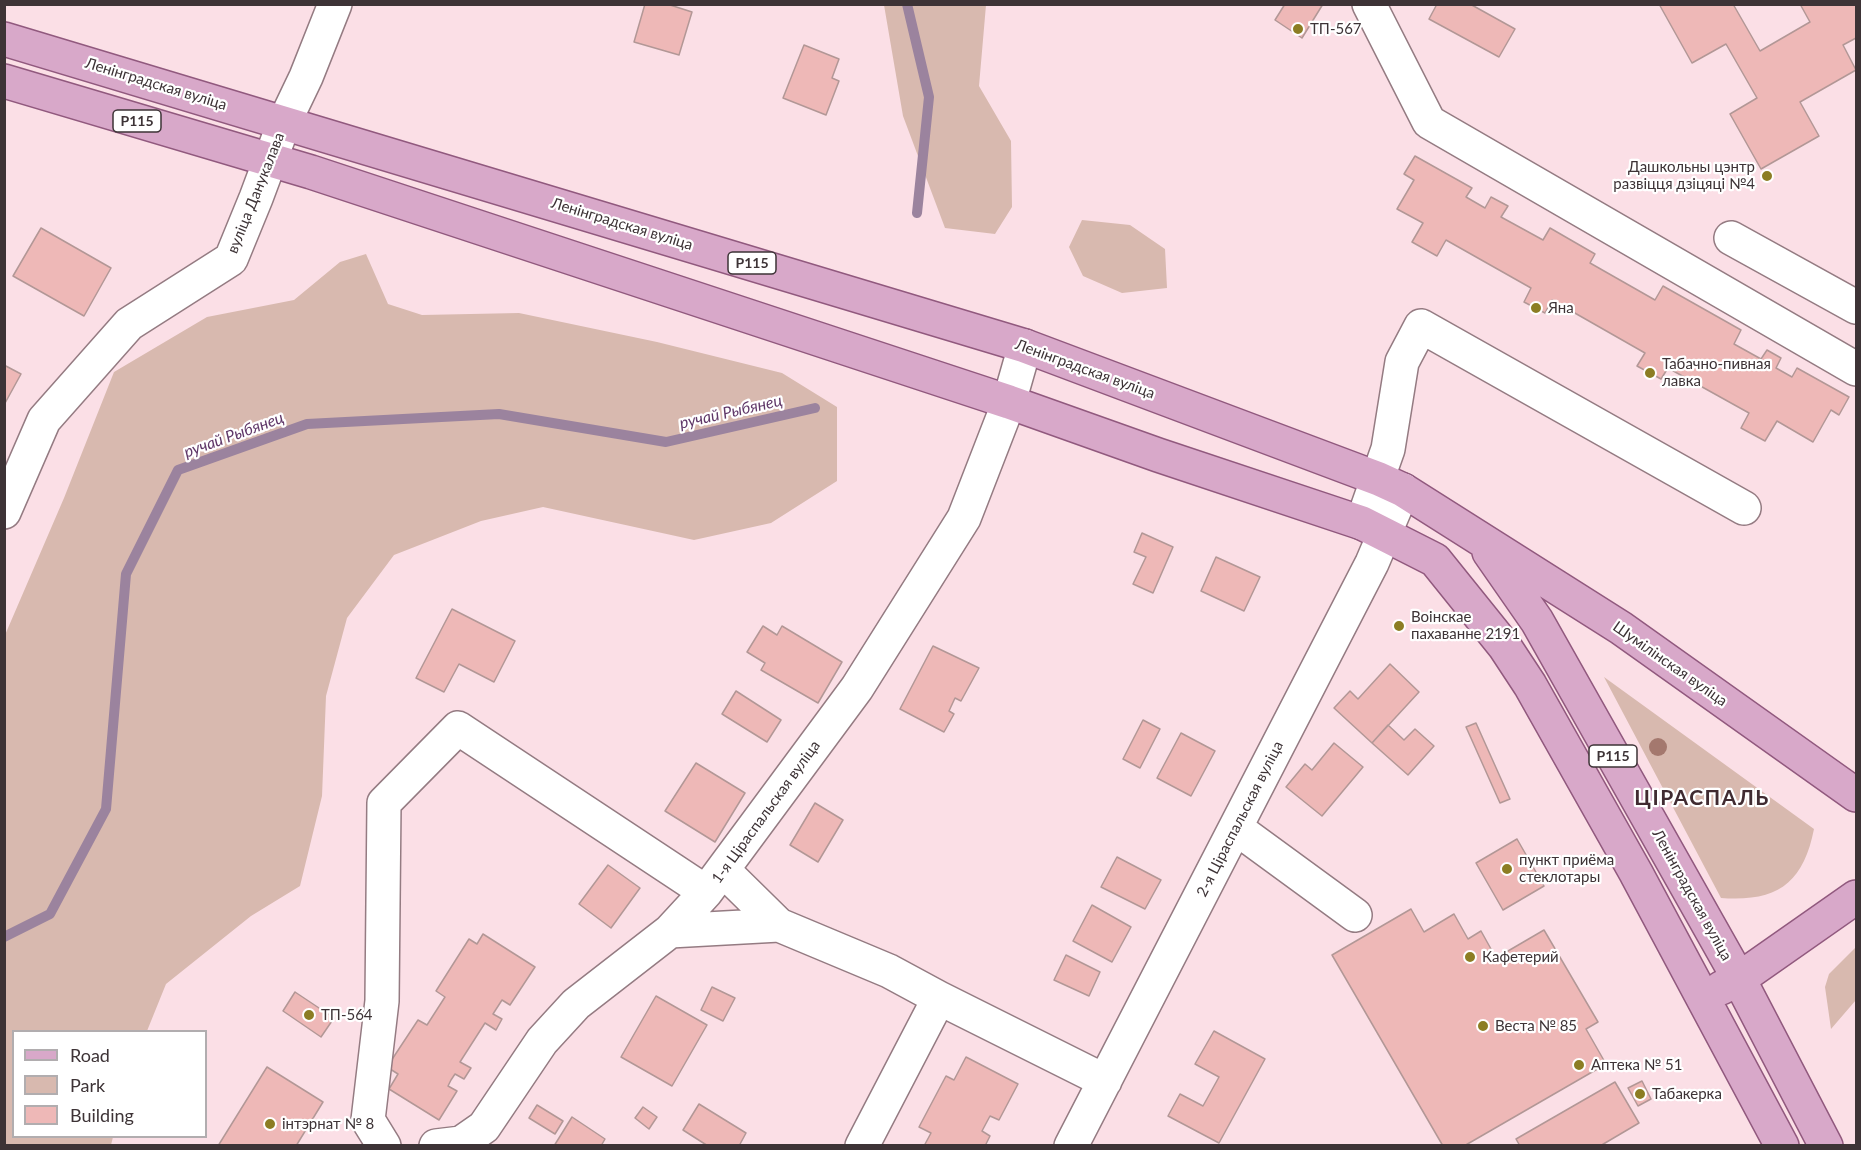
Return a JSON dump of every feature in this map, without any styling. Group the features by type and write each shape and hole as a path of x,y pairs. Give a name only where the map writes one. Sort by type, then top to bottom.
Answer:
{"main road":[{"name":"Ленінградская вуліца","path":"4,39 1025,346 1391,484 1480,538 1537,621 1739,979 1826,1146"},
{"name":"Р115","path":"4,81 322,175 1009,402 1374,528 1436,561 1505,648 1530,685 1636,873 1782,1146"},
{"name":"Шумілінская вуліца","path":"1480,538 1621,628 1857,795"},
{"path":"1702,998 1739,979 1857,897"}],"street":[{"name":"вуліца Данукалава","path":"4,512 44,420 129,324 231,259 284,123 306,77 335,4"},
{"path":"1369,4 1430,122 1857,369"},
{"path":"1731,238 1857,307"},
{"name":"2-я Ціраспальская вуліца","path":"1079,1140 1105,1081 1372,563 1374,528 1391,484 1388,449 1402,362 1421,326 1744,508"},
{"name":"1-я Ціраспальская вуліца","path":"436,1146 461,1143 484,1127 542,1041 576,1004 670,931 715,881 857,688 964,518 1009,402 1025,346"},
{"path":"384,1146 368,1120 382,1001 384,803 458,728 715,881 779,926 889,971 1105,1081"},
{"path":"1236,828 1355,915"},
{"path":"670,931 779,926"},
{"path":"862,1146 939,998"}],"green space":[{"path":"884,5 986,5 979,86 1011,141 1012,207 995,234 945,228 903,116"},
{"path":"1082,220 1130,225 1165,249 1167,288 1122,293 1083,276 1069,247"},
{"path":"366,254 388,304 422,315 519,313 657,342 782,373 837,407 837,481 771,523 694,540 543,507 481,521 394,555 347,618 326,696 322,796 300,886 251,916 166,984 147,1030 12,1030 12,1138 113,1138 111,1145 5,1145 5,635 64,498 114,372 207,317 294,300 340,262"},
{"path":"1604,677 1814,829 1803,864 1795,876 1784,886 1758,897 1721,898"},
{"path":"1856,947 1856,1000 1831,1029 1825,987 1829,974"}],"building":[{"path":"645,4 667,4 692,12 679,55 634,42"},
{"name":"ТП-567","path":"1285,4 1323,4 1302,38 1275,20"},
{"path":"1437,4 1470,4 1515,29 1499,57 1429,19"},
{"path":"1659,4 1733,4 1760,51 1810,22 1800,4 1856,4 1856,38 1843,45 1856,70 1800,102 1819,136 1761,169 1730,114 1757,98 1726,44 1692,63"},
{"path":"804,45 839,59 832,78 839,81 826,115 783,98"},
{"path":"1415,156 1472,188 1466,197 1485,208 1491,197 1508,206 1501,217 1543,240 1550,228 1595,254 1590,263 1655,300 1663,286 1741,330 1734,344 1761,359 1767,350 1781,358 1776,368 1792,377 1797,368 1849,397 1839,415 1831,410 1813,442 1777,421 1765,441 1741,428 1749,413 1668,368 1661,379 1637,366 1645,353 1552,300 1545,313 1524,302 1531,288 1446,240 1437,256 1412,242 1423,223 1397,209 1414,180 1404,174"},
{"path":"41,228 111,268 84,316 13,276"},
{"path":"4,365 21,374 4,405"},
{"path":"1142,533 1173,547 1153,593 1133,584 1146,557 1134,552"},
{"path":"1216,557 1260,577 1244,611 1201,591"},
{"path":"452,609 515,641 494,682 459,664 444,692 416,678"},
{"path":"763,626 777,635 782,626 842,662 818,703 761,670 765,663 747,652"},
{"path":"933,646 979,668 961,701 955,698 949,711 954,714 944,732 900,709"},
{"path":"1390,664 1419,692 1372,743 1334,708 1350,691 1358,699"},
{"path":"736,691 781,720 767,742 722,714"},
{"path":"1143,720 1160,729 1140,768 1123,759"},
{"path":"1476,723 1510,799 1500,803 1466,727"},
{"path":"1388,725 1404,740 1415,729 1434,746 1408,775 1372,743"},
{"path":"1181,733 1215,751 1191,796 1157,778"},
{"path":"1334,743 1363,767 1322,816 1286,787 1305,764 1312,770"},
{"path":"696,763 745,793 715,842 665,811"},
{"path":"815,803 843,820 818,862 790,845"},
{"name":"пункт приёма стеклотары","path":"1517,839 1544,886 1503,910 1476,863"},
{"path":"1117,857 1161,880 1145,909 1101,887"},
{"path":"608,865 640,888 611,928 579,904"},
{"path":"1092,905 1131,927 1112,962 1073,941"},
{"name":"Веста № 85","path":"1411,909 1424,932 1454,914 1468,939 1481,931 1496,958 1544,930 1598,1022 1586,1029 1606,1064 1464,1146 1443,1146 1332,955"},
{"path":"483,934 535,967 510,1005 502,1000 493,1014 502,1019 496,1030 485,1023 460,1062 471,1068 464,1079 455,1074 451,1080 448,1086 457,1091 439,1120 389,1089 398,1074 387,1067 418,1020 427,1025 445,997 436,991 469,939 477,944"},
{"path":"1066,955 1100,972 1089,996 1054,980"},
{"path":"712,987 735,998 723,1021 701,1010"},
{"name":"ТП-564","path":"295,992 334,1018 321,1037 283,1011"},
{"path":"656,996 707,1025 672,1086 621,1057"},
{"path":"1214,1031 1265,1059 1219,1143 1168,1116 1180,1094 1203,1106 1219,1077 1195,1064"},
{"path":"966,1057 1018,1084 999,1120 990,1116 982,1131 990,1136 985,1146 924,1146 931,1133 919,1127 946,1076 954,1080"},
{"name":"інтэрнат № 8","path":"267,1067 323,1102 296,1146 218,1146"},
{"name":"Табакерка","path":"1642,1081 1651,1099 1638,1106 1628,1088"},
{"path":"1615,1082 1639,1123 1600,1146 1520,1146 1516,1139"},
{"path":"699,1104 746,1133 739,1146 708,1146 683,1130"},
{"path":"537,1105 563,1121 555,1134 529,1118"},
{"path":"643,1107 657,1117 649,1129 635,1118"},
{"path":"572,1117 605,1139 601,1146 554,1146"}],"waterway":[{"name":"ручай Рыбянец","path":"907,4 929,97 917,213"},
{"name":"ручай Рыбянец","path":"4,937 50,914 106,809 126,574 178,470 307,424 499,414 666,442 815,408"}],"place":[{"name":"ТП-567","path":"1298,29"},
{"name":"Дашкольны цэнтр развіцця дзіцяці №4","path":"1767,176"},
{"name":"Яна","path":"1536,308"},
{"name":"Табачно-пивная лавка","path":"1650,373"},
{"name":"Воінскае пахаванне 2191","path":"1399,626"},
{"name":"пункт приёма стеклотары","path":"1507,869"},
{"name":"Кафетерий","path":"1470,957"},
{"name":"ТП-564","path":"309,1015"},
{"name":"Веста № 85","path":"1483,1026"},
{"name":"Аптека № 51","path":"1579,1065"},
{"name":"Табакерка","path":"1640,1094"},
{"name":"інтэрнат № 8","path":"270,1124"}],"district":[{"name":"ЦІРАСПАЛЬ","path":"1702,798"}]}
